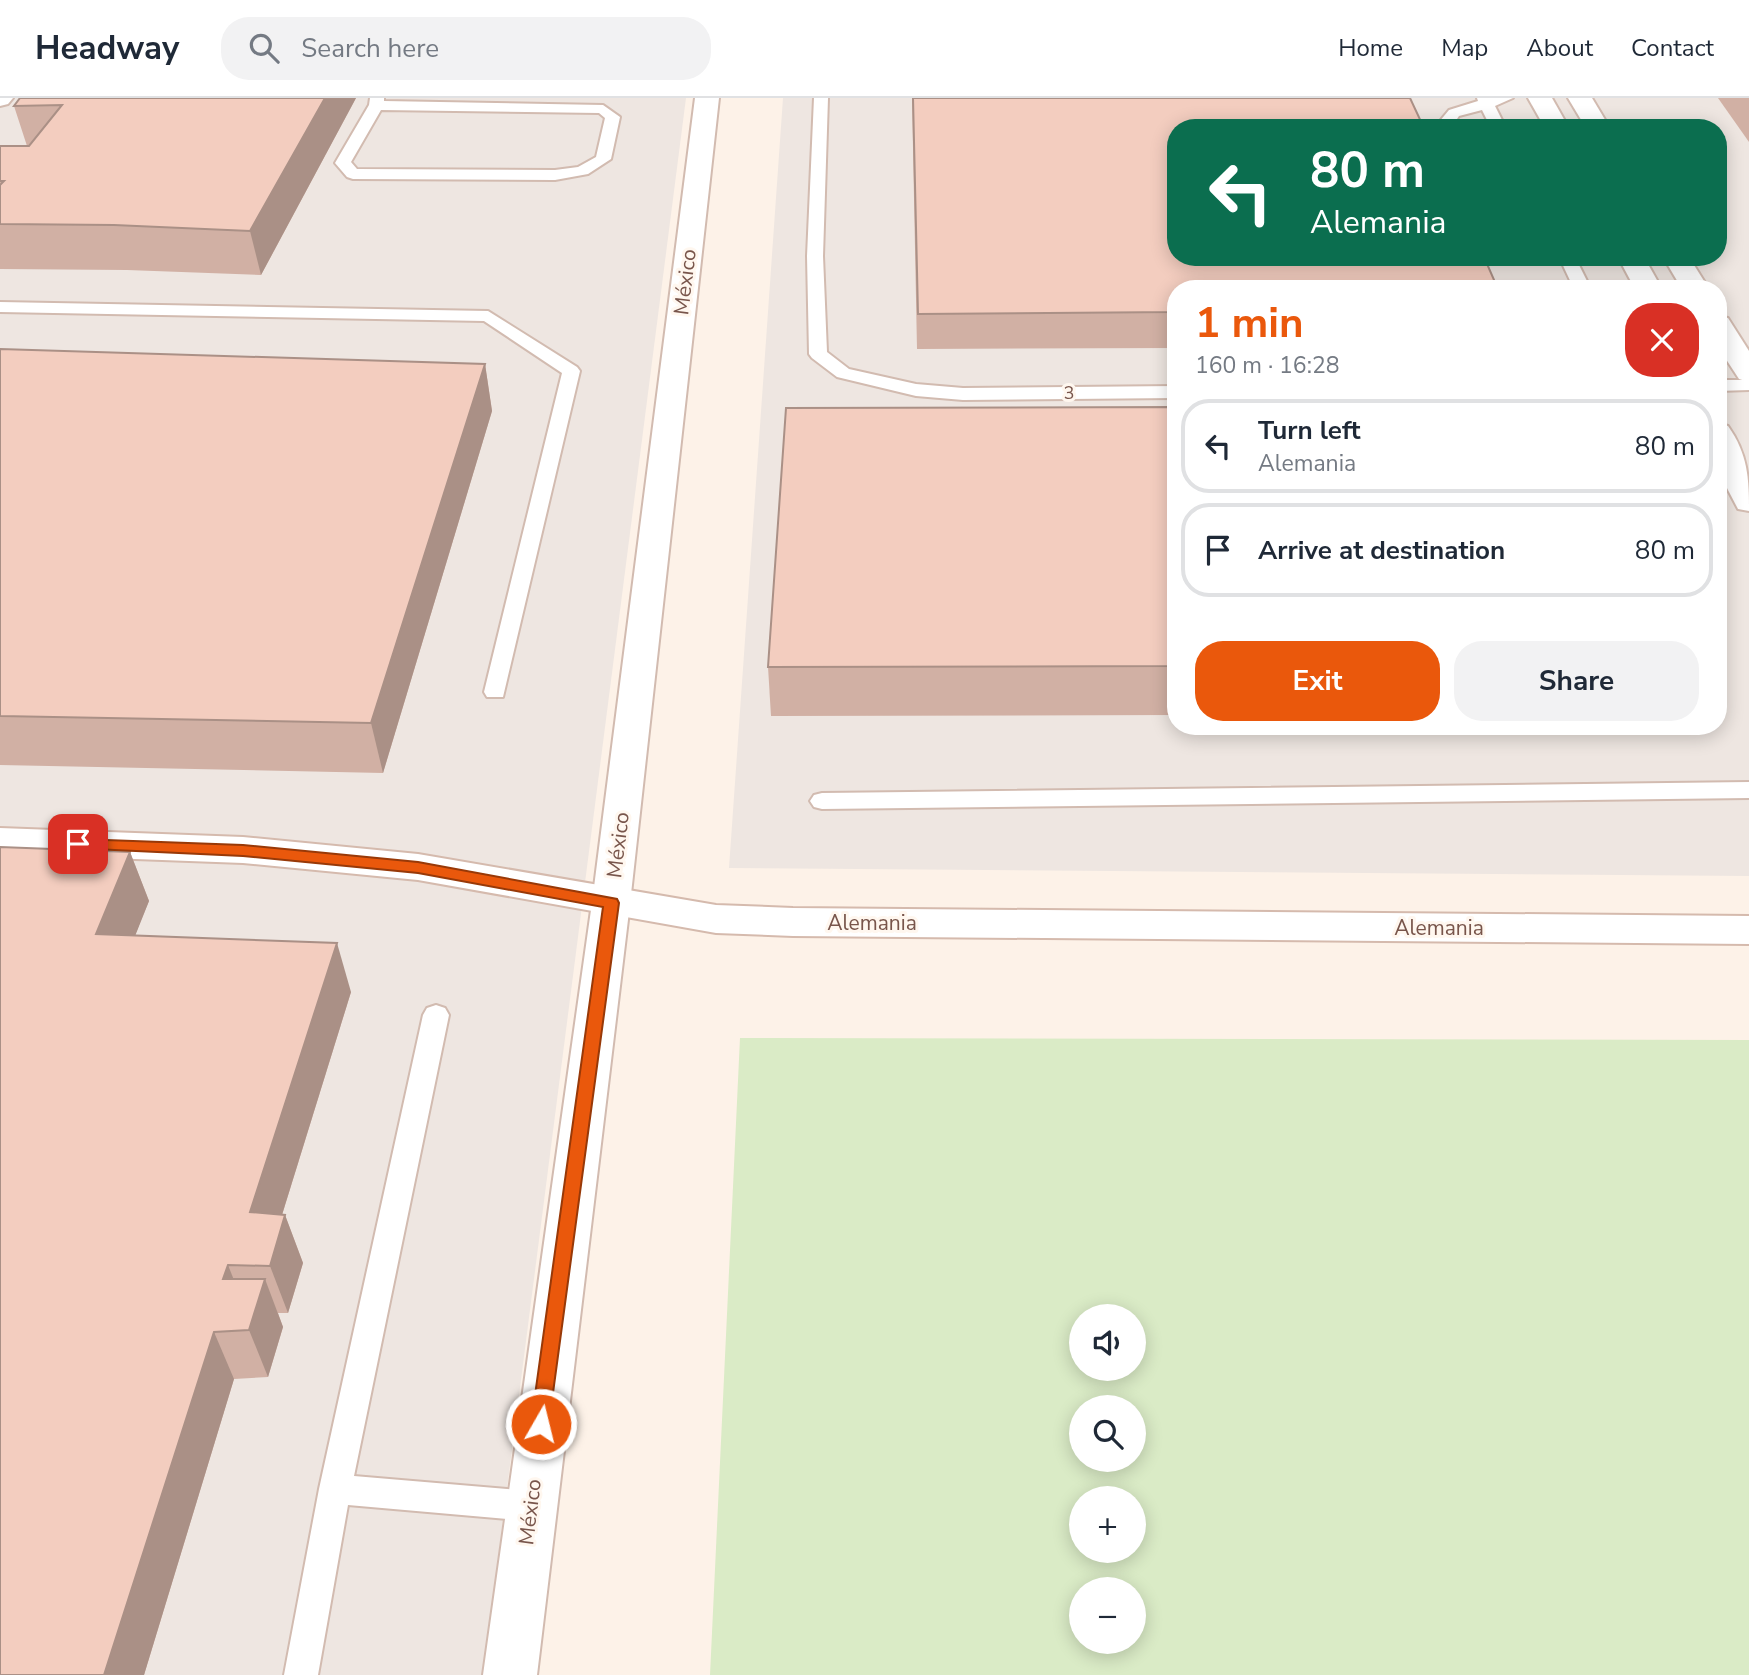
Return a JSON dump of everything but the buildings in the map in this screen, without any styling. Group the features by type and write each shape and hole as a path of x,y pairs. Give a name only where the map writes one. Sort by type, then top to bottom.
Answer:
{"street":[{"name":"México","path":"510,1675 611,903 707,98"},
{"path":"1540,98 1552,119"},
{"path":"1580,98 1593,119"},
{"path":"1727,338 1749,373"},
{"path":"1727,452 1749,502"},
{"name":"Alemania","path":"0,841 243,850 405,866 716,919 793,922 1749,930"}],"lane":[{"name":"3","path":"821,98 815,256 818,354 843,373 881,384 963,394 1167,392"},
{"path":"1449,119 1454,113 1485,101 1506,98"},
{"path":"376,101 603,110 613,117 603,159 582,171 555,175 353,174 343,163 376,101"},
{"path":"1485,101 1494,119"},
{"path":"0,307 488,316 571,371 495,692"},
{"path":"1727,386 1749,385"},
{"path":"822,801 1749,790"},
{"path":"301,1675 335,1489 436,1015"},
{"path":"335,1489 530,1506"}],"shaded area":[{"path":"0,98 686,98 483,1675 0,1675"},
{"path":"783,98 1749,98 1749,876 729,868"}],"green space":[{"path":"740,1038 1749,1040 1749,1675 710,1675"}],"route":[{"path":"78,844 243,850 418,867 611,903 541,1424"}]}
